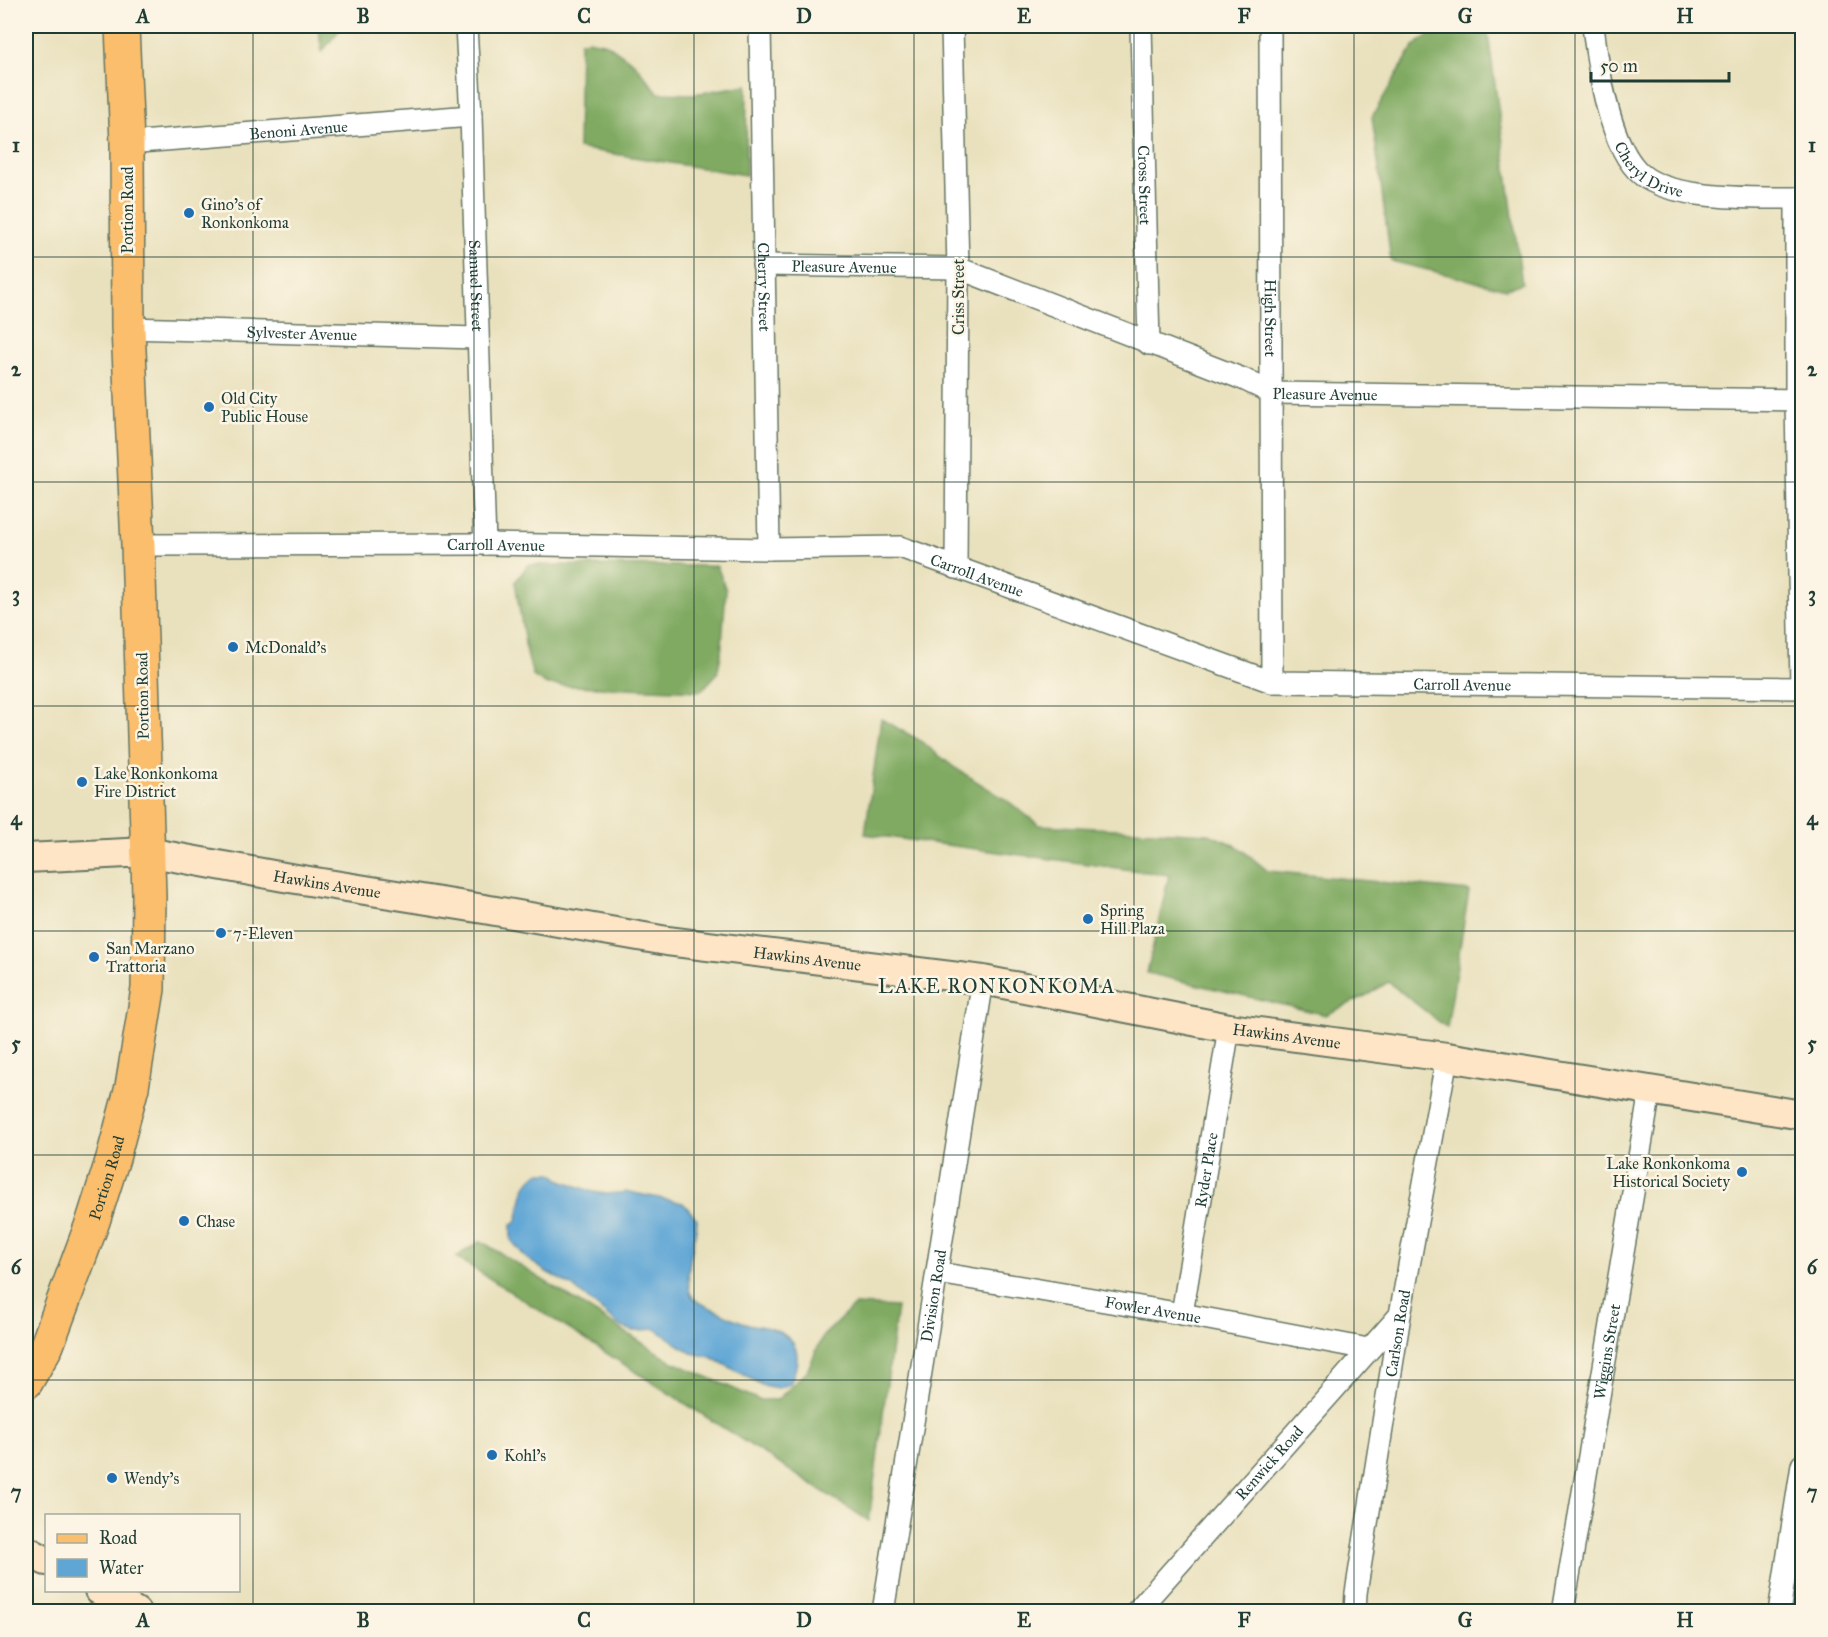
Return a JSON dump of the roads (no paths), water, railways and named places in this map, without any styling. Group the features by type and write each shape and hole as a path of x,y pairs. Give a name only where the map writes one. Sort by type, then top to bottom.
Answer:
{"main road":[{"name":"Portion Road","path":"26,1382 47,1345 83,1251 113,1158 132,1087 148,989 149,899 138,545 128,328 127,142 122,26"}],"street":[{"name":"Samuel Street","path":"466,26 485,544"},
{"name":"Cherry Street","path":"760,26 769,549"},
{"name":"Criss Street","path":"952,26 958,268 956,568"},
{"name":"Cross Street","path":"1142,26 1149,344"},
{"name":"High Street","path":"1270,26 1272,682"},
{"name":"Cheryl Drive","path":"1593,26 1613,129 1625,155 1642,175 1670,190 1698,195 1799,198"},
{"name":"Benoni Avenue","path":"127,142 471,116"},
{"path":"1799,198 1802,688"},
{"name":"Pleasure Avenue","path":"763,265 958,268 1243,379 1272,393 1799,400"},
{"name":"Sylvester Avenue","path":"128,328 477,338"},
{"name":"Carroll Avenue","path":"138,545 485,544 769,549 900,547 1272,682 1802,688"},
{"name":"Hawkins Avenue","path":"26,858 147,852 667,941 983,980 1229,1028 1447,1057 1803,1115"},
{"name":"Division Road","path":"883,1611 983,980"},
{"name":"Ryder Place","path":"1182,1314 1229,1028"},
{"name":"Carlson Road","path":"1355,1611 1400,1315 1447,1057"},
{"name":"Wiggins Street","path":"1563,1611 1650,1090"},
{"name":"Fowler Avenue","path":"938,1273 1182,1314 1368,1349"},
{"name":"Renwick Road","path":"1136,1611 1400,1315"},
{"path":"1779,1611 1803,1465"},
{"path":"26,1550 45,1560"},
{"path":"103,1592 136,1611"}],"water":[{"path":"538,1173 552,1173 561,1180 593,1192 606,1194 629,1192 683,1203 697,1219 688,1274 691,1295 699,1302 732,1318 772,1329 789,1339 794,1345 797,1359 790,1384 778,1388 762,1385 711,1357 691,1353 654,1328 633,1331 620,1326 572,1286 526,1258 511,1240 511,1225 516,1223 527,1184"}],"place":[{"name":"Gino's of Ronkonkoma","path":"189,213"},
{"name":"Old City Public House","path":"209,407"},
{"name":"McDonald's","path":"233,647"},
{"name":"Lake Ronkonkoma Fire District","path":"82,782"},
{"name":"Spring Hill Plaza","path":"1088,919"},
{"name":"7-Eleven","path":"221,933"},
{"name":"San Marzano Trattoria","path":"94,957"},
{"name":"Lake Ronkonkoma Historical Society","path":"1742,1172"},
{"name":"Chase","path":"184,1221"},
{"name":"Kohl's","path":"492,1455"},
{"name":"Wendy's","path":"112,1478"}],"district":[{"name":"LAKE RONKONKOMA","path":"997,986"}]}
